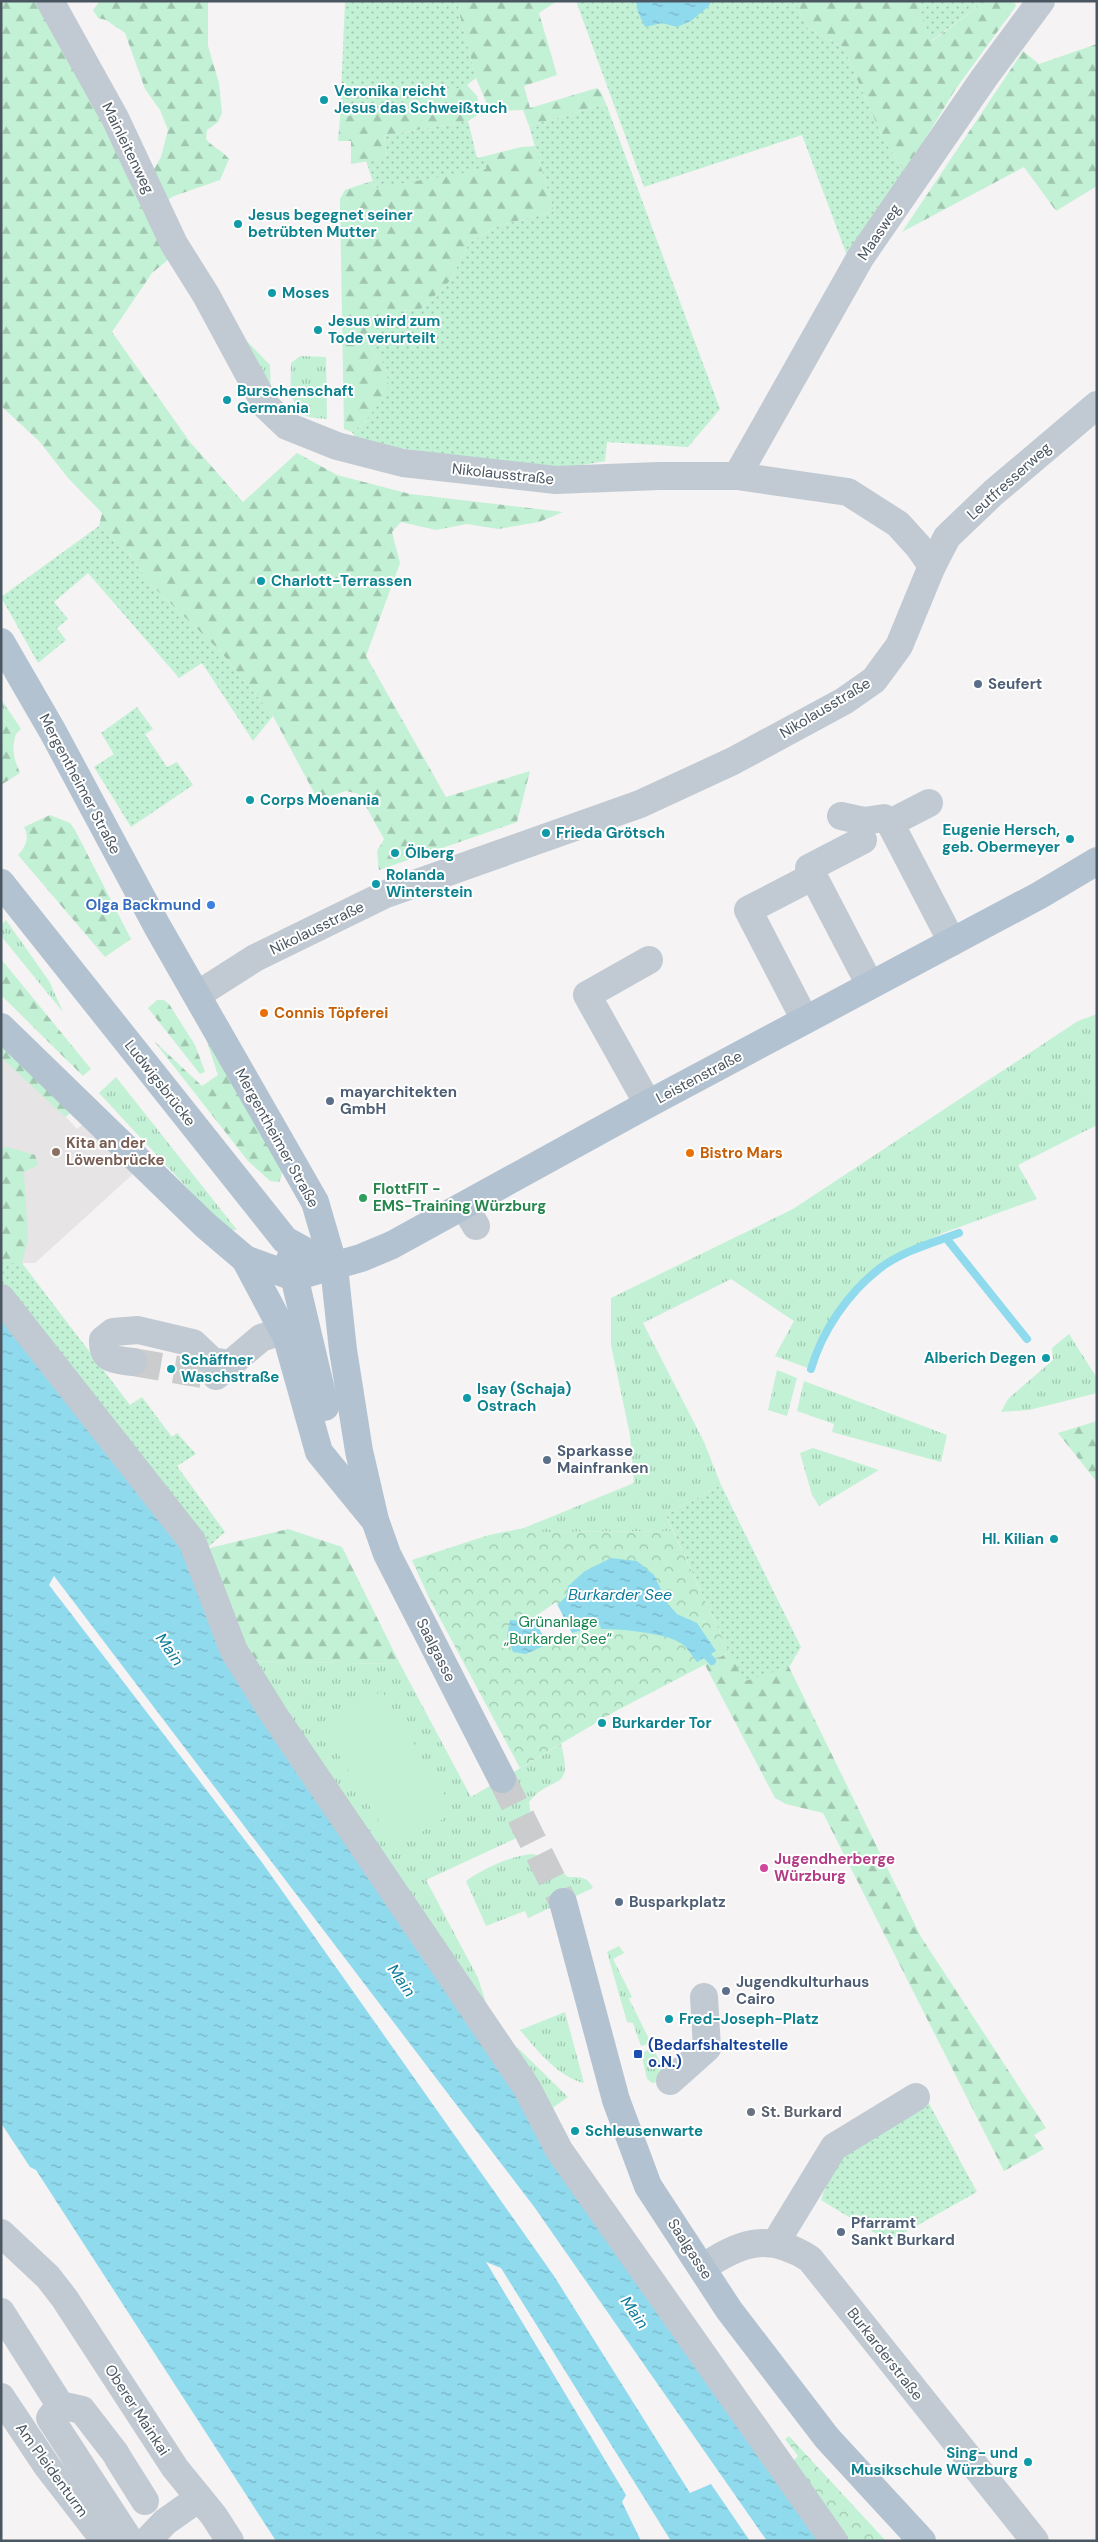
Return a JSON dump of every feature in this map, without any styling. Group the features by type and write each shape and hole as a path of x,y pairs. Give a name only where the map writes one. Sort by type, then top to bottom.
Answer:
{"main road":[{"name":"Mergentheimer Straße","path":"1,642 197,995 315,1202 334,1267 359,1451 356,1489"},
{"name":"Leistenstraße","path":"294,1277 334,1267 470,1216 648,1104 952,942 1097,861"},
{"name":"Ludwigsbrücke","path":"1,883 285,1240 334,1267"},
{"path":"1,1027 205,1225 245,1260 284,1330 319,1452 356,1489"},
{"name":"Mergentheimer Straße","path":"285,1240 304,1314 321,1394 356,1489 375,1520"},
{"path":"245,1260 294,1277"},
{"name":"Saalgasse","path":"375,1520 387,1554 502,1779"},
{"name":"Saalgasse","path":"563,1902 616,2100 648,2186 729,2310 827,2438 922,2541"}],"street":[{"name":"Mainleitenweg","path":"50,1 116,118 174,244 206,295"},
{"name":"Maasweg","path":"737,476 860,258 984,78 1041,1"},
{"name":"Nikolausstraße","path":"197,995 255,958 386,894 640,804 733,761 844,701 874,680 899,646 932,566 918,546 898,524 848,492 737,476 659,476 556,480 403,463 337,446 286,426 266,406 206,295"},
{"name":"Leutfresserweg","path":"932,566 947,538 992,493 1097,406"},
{"path":"890,823 929,802"},
{"path":"841,816 864,821 884,818 890,823 952,942"},
{"path":"863,840 809,868 870,985"},
{"path":"802,882 748,910 805,1020"},
{"path":"648,1104 586,995 649,960"},
{"path":"1,1298 192,1541 234,1651 274,1715 527,2088 559,2150 834,2541"},
{"path":"133,1362 113,1360 107,1356 103,1349 103,1340 113,1332 138,1330 193,1343 219,1369 261,1338 284,1330"},
{"path":"670,2081 707,2048 704,1997"},
{"path":"776,2242 834,2147 916,2097"},
{"name":"Oberer Mainkai","path":"1,2233 48,2276 70,2306 175,2468 230,2541"},
{"name":"Burkarderstraße","path":"702,2268 725,2252 750,2243 776,2242 796,2250 810,2259 1035,2541"},
{"path":"1,2312 60,2405 82,2410 117,2456 145,2501"},
{"name":"Am Pleidenturm","path":"1,2397 47,2466 126,2540"},
{"path":"60,2405 50,2418 126,2540 166,2522 199,2498"}],"shaded area":[{"name":"Kita an der Löwenbrücke","path":"1,1043 70,1113 66,1117 77,1129 82,1125 133,1174 35,1263 1,1263"}],"green space":[{"path":"1,1 40,1 108,122 169,259 152,273 112,332 190,442 243,502 297,453 337,475 410,494 563,512 539,522 498,529 467,524 436,530 401,522 392,532 400,563 366,656 446,797 530,771 517,822 379,870 377,851 384,839 359,794 346,791 318,800 273,716 219,650 148,582 132,557 99,526 102,513 68,478 39,441 1,406"},
{"path":"100,1 208,1 208,46 219,83 222,113 218,122 207,130 206,139 229,159 220,180 174,196 164,202 151,174 161,157 168,130 160,110 145,89 125,33 106,20 98,18 93,10"},
{"path":"345,1 461,1 458,9 476,78 467,85 453,90 340,118"},
{"path":"461,1 557,1 539,13 557,75 524,86 530,108 597,88 601,92 606,104 529,126 523,110 490,111 476,78 458,9"},
{"path":"576,1 795,1 806,27 843,47 884,141 905,172 848,258 802,135 644,187"},
{"path":"795,1 918,1 932,41 986,1 1014,1 1016,6 955,90 905,172 884,141 843,47 806,27"},
{"path":"918,1 986,1 931,41"},
{"path":"1097,44 1097,186 1056,211 1024,167 902,232 1023,51 1039,64"},
{"path":"467,85 477,96 481,113 468,121 384,136 387,158 351,164 351,141 338,141 340,118"},
{"path":"606,104 720,409 688,447 607,442 605,461 559,469 487,462 357,441 352,432 363,424 389,391 386,367 373,350 375,324 400,311 420,310 450,281 470,242 499,226 554,211 529,126"},
{"path":"468,121 477,158 486,156 486,169 375,188 366,161 387,157 384,136"},
{"path":"535,146 554,211 499,226 470,242 450,281 420,310 400,311 373,350 386,367 390,392 363,424 352,432 344,429 340,199 345,190 372,181 375,188 486,168 486,156 521,147"},
{"path":"244,338 270,365 271,398"},
{"path":"300,356 326,357 327,419 307,416 301,412 293,400 291,363"},
{"path":"99,526 132,557 148,582 219,650 273,716 253,741 202,663 179,678 88,573 54,602 68,619 57,628 66,640 38,663 1,597"},
{"path":"1,699 21,729 16,734 1,717"},
{"path":"137,707 153,729 145,734 167,767 177,762 193,785 131,827 94,767 114,754 101,733"},
{"path":"1,717 16,734 14,754 20,773 1,785"},
{"path":"50,815 70,823 75,830 131,939 105,957 18,855 26,842 27,835 24,827"},
{"path":"6,920 49,981 63,1012 1,936 1,925"},
{"path":"1,959 91,1069 83,1076 1,995"},
{"path":"157,1000 164,1000 169,1004 195,1045 205,1072 200,1074 148,1008"},
{"path":"1097,1014 1097,1125 1018,1165 1037,1199 943,1233 876,1267 848,1295 814,1348 808,1368 775,1356 794,1321 731,1279 643,1323 704,1442 721,1485 666,1515 673,1531 544,1532 524,1528 634,1483 630,1435 611,1345 611,1298 793,1209 1078,1021"},
{"path":"211,1037 279,1162 282,1174 279,1182 270,1181 248,1161 154,1041 202,1086 218,1075 206,1039"},
{"path":"1,1043 70,1113 65,1117 1,1057"},
{"path":"116,1077 237,1230 228,1230 216,1219 99,1093"},
{"path":"8,1147 35,1155 38,1165 24,1172 28,1239 22,1263 1,1263 1,1148"},
{"path":"1,1263 22,1263 130,1405 142,1397 172,1437 177,1433 196,1454 177,1466 225,1532 206,1549 1,1289"},
{"path":"1069,1334 1097,1378 1097,1393 1029,1410 1001,1412 1008,1399 1053,1360 1052,1348"},
{"path":"777,1370 797,1378 787,1416 768,1410"},
{"path":"804,1381 947,1435 941,1462 832,1432 834,1424 797,1411"},
{"path":"1097,1421 1097,1482 1058,1433"},
{"path":"813,1448 879,1470 819,1506 812,1495 800,1453"},
{"path":"721,1485 801,1647 789,1667 745,1681 729,1652 666,1515"},
{"name":"Grünanlage „Burkarder See“","path":"524,1528 544,1532 673,1531 729,1652 614,1712 520,1768 430,1600 412,1560 489,1535"},
{"path":"288,1529 342,1547 400,1664 245,1661 206,1549"},
{"path":"729,1652 789,1667 921,1937 1046,2128 1034,2135 1044,2149 1004,2171 823,1813 786,1804 775,1798 705,1665"},
{"path":"245,1661 400,1664 471,1797 561,1744 565,1770 563,1777 538,1793 529,1802 532,1823 521,1836 426,1880 478,1978 492,2022"},
{"path":"382,1691 455,1812 395,1848 322,1727"},
{"path":"532,1854 545,1857 568,1877 586,1879 593,1888 528,1918 525,1911 486,1926 466,1881 498,1863"},
{"path":"619,1946 624,1953 613,1959 632,1997 629,1999 651,2043 641,2046 633,2023 627,2022 607,1952"},
{"path":"565,2012 584,2083 574,2080 557,2069 520,2030"},
{"path":"507,2044 518,2048 568,2097 551,2109"},
{"path":"653,2048 664,2070 659,2082 652,2083 647,2079 641,2053"},
{"path":"926,2098 977,2192 886,2243 880,2236 821,2200 838,2151"},
{"path":"789,2436 886,2541 848,2541 792,2462 798,2456 785,2439"}],"water":[{"path":"636,1 711,1 709,6 691,21 677,27 662,23 645,27 638,12"},
{"name":"Main","path":"1,1303 190,1554 228,1657 822,2541 767,2541 535,2208 54,1576 49,1585 261,1861 554,2276 690,2493 711,2484 750,2541 671,2541 501,2268 486,2262 626,2495 622,2502 641,2541 276,2541 36,2170 30,2167 1,2123"},
{"name":"Burkarder See","path":"611,1558 637,1561 654,1575 668,1604 677,1614 697,1623 716,1651 697,1662 685,1646 669,1638 633,1631 601,1629 600,1625 572,1633 526,1654 513,1652 507,1636 510,1620 532,1621 549,1612 566,1597 568,1586 585,1571"}],"pier":[{"path":"556,1602 573,1635 549,1646 533,1618"}],"waterway":[{"path":"811,1369 829,1327 857,1289 879,1269 898,1257 959,1233"},
{"path":"946,1238 1027,1339"},
{"path":"701,1649 712,1661"}],"tunnel":[{"path":"133,1362 208,1375"},
{"path":"502,1779 563,1902"}],"place":[{"name":"Veronika reicht Jesus das Schweißtuch","path":"324,100"},
{"name":"Jesus begegnet seiner betrübten Mutter","path":"238,224"},
{"name":"Moses","path":"272,293"},
{"name":"Jesus wird zum Tode verurteilt","path":"318,330"},
{"name":"Burschenschaft Germania","path":"227,400"},
{"name":"Charlott-Terrassen","path":"261,581"},
{"name":"Seufert","path":"978,684"},
{"name":"Corps Moenania","path":"250,800"},
{"name":"Frieda Grötsch","path":"546,833"},
{"name":"Eugenie Hersch, geb. Obermeyer","path":"1070,839"},
{"name":"Ölberg","path":"395,853"},
{"name":"Rolanda Winterstein","path":"376,884"},
{"name":"Olga Backmund","path":"211,905"},
{"name":"Connis Töpferei","path":"264,1013"},
{"name":"mayarchitekten GmbH","path":"330,1101"},
{"name":"Kita an der Löwenbrücke","path":"56,1152"},
{"name":"Bistro Mars","path":"690,1153"},
{"name":"FlottFIT - EMS-Training Würzburg","path":"363,1198"},
{"name":"Alberich Degen","path":"1046,1358"},
{"name":"Schäffner Waschstraße","path":"171,1369"},
{"name":"Isay (Schaja) Ostrach","path":"467,1398"},
{"name":"Sparkasse Mainfranken","path":"547,1460"},
{"name":"Hl. Kilian","path":"1054,1539"},
{"name":"Burkarder Tor","path":"602,1723"},
{"name":"Jugendherberge Würzburg","path":"764,1868"},
{"name":"Busparkplatz","path":"619,1902"},
{"name":"Jugendkulturhaus Cairo","path":"726,1991"},
{"name":"Fred-Joseph-Platz","path":"669,2019"},
{"name":"(Bedarfshaltestelle o.N.)","path":"638,2054"},
{"name":"St. Burkard","path":"751,2112"},
{"name":"Schleusenwarte","path":"575,2131"},
{"name":"Pfarramt Sankt Burkard","path":"841,2232"},
{"name":"Sing- und Musikschule Würzburg","path":"1028,2462"}]}
